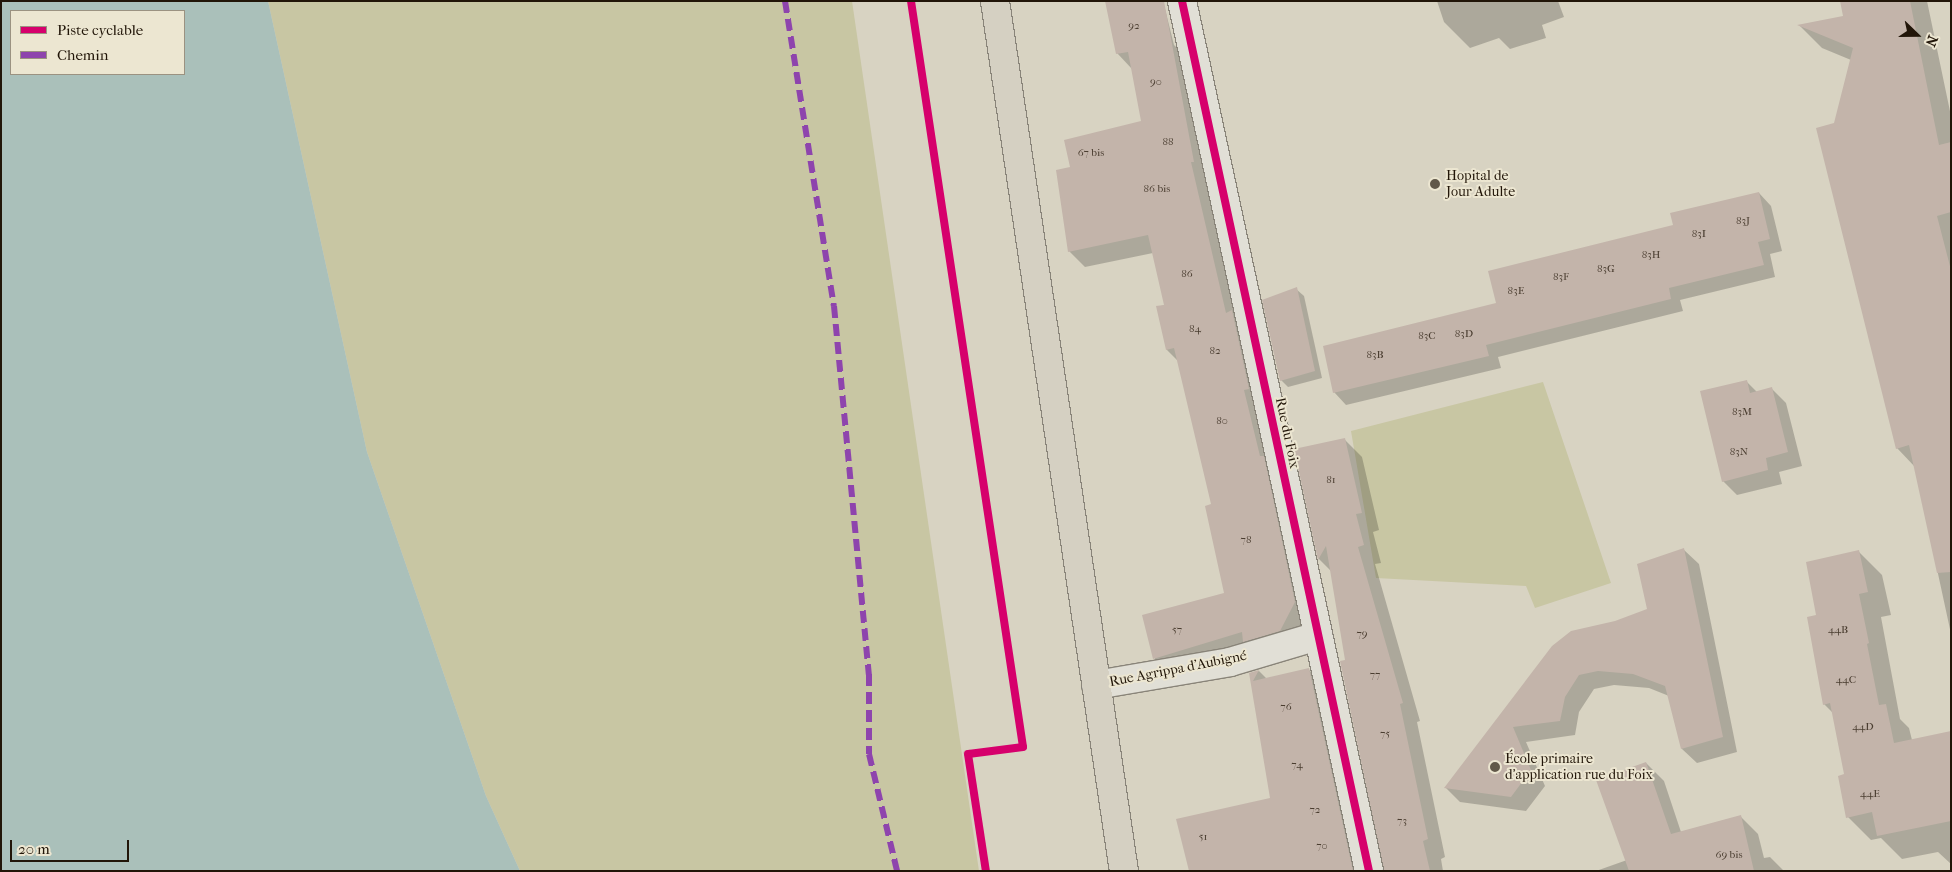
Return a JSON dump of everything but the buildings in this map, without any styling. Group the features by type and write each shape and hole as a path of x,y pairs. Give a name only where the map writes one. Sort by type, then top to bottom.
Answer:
{"main road":[{"path":"995,1 1124,871"}],"street":[{"name":"Rue du Foix","path":"1182,1 1368,871"},
{"name":"Rue Agrippa d'Aubigné","path":"1096,685 1230,662 1318,636"}],"shaded area":[{"path":"268,1 852,1 979,871 520,871 486,796 367,452"},
{"path":"1543,382 1611,583 1535,608 1526,586 1376,578 1351,431"}],"water":[{"path":"1,1 268,1 367,452 486,796 520,871 1,871"}],"marked path":[{"path":"785,1 834,306 869,674 869,754 897,871"}],"cycle path":[{"path":"911,1 1023,747 968,754 986,871"},
{"path":"1182,1 1369,871"}],"place":[{"name":"Hopital de Jour Adulte","path":"1435,184"},
{"name":"École primaire d'application rue du Foix","path":"1495,767"}]}
